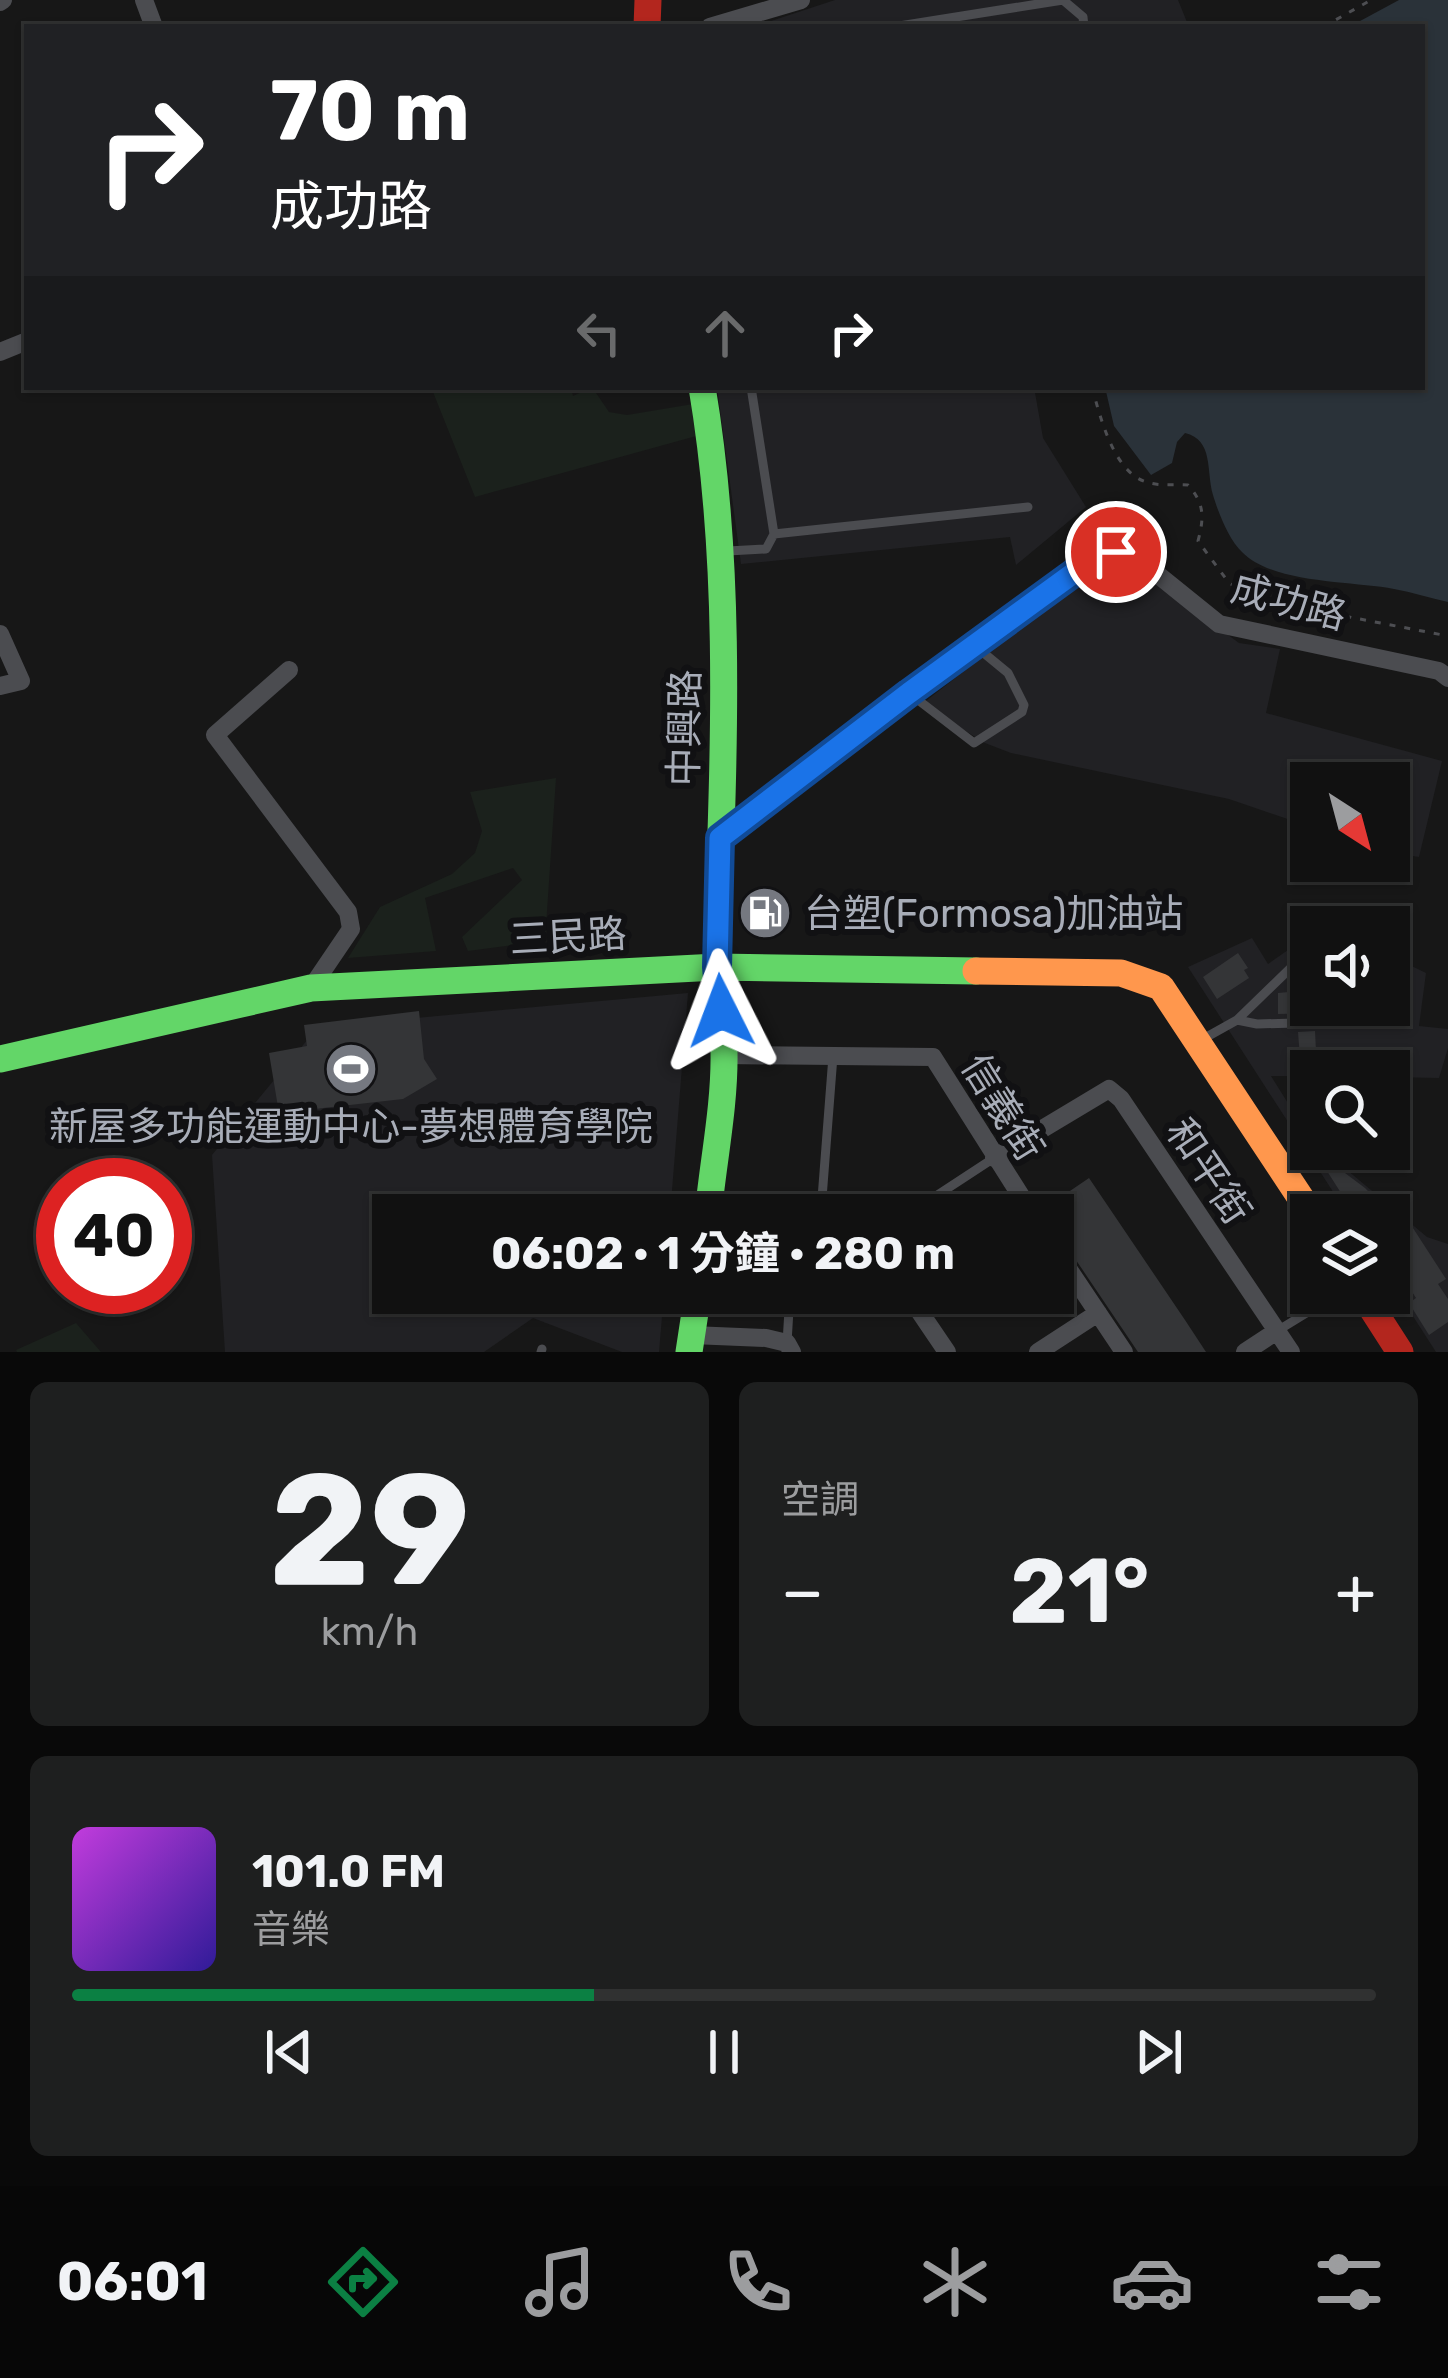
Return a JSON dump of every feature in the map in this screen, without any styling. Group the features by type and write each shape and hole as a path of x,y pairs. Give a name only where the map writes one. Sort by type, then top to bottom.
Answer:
{"street":[{"path":"720,24 801,0"},
{"name":"中興路","path":"703,390 722,551 724,725 717,967 724,1055 710,1194"},
{"name":"成功路","path":"720,838 1097,556 1116,552 1136,557 1219,624 1445,672"},
{"path":"0,634 22,681 0,686"},
{"path":"289,670 215,735 348,912 351,929 311,988"},
{"name":"三民路","path":"0,1059 311,988 717,967 1121,973 1161,987 1298,1194"},
{"path":"724,1055 833,1056"},
{"name":"信義街","path":"833,1056 933,1058 1019,1194"},
{"name":"和平街","path":"994,1158 1109,1089 1121,1099 1291,1352"},
{"path":"1074,1277 1124,1352"},
{"path":"1038,1352 1098,1313"},
{"path":"921,1314 947,1352"},
{"path":"1376,1314 1400,1352"},
{"path":"1245,1352 1277,1331"},
{"path":"691,1343 766,1338 789,1347"}],"lane":[{"path":"912,24 1063,0 1083,16 1084,24"},
{"path":"722,551 766,548 774,534 751,390"},
{"path":"774,534 1028,507"},
{"path":"909,693 974,743 1022,712 1024,705 1008,673 974,645"},
{"path":"1198,1042 1237,1020 1290,969"},
{"path":"1237,1020 1290,1023"},
{"path":"822,1194 833,1056"},
{"path":"939,1194 994,1158"},
{"path":"789,1347 790,1314"},
{"path":"1277,1331 1305,1314"}],"path":[{"path":"1328,24 1371,0"},
{"path":"1093,390 1103,425 1134,476 1153,484 1188,485 1197,495 1203,506 1198,541 1229,583 1262,600 1448,636"}],"shaded area":[{"path":"835,0 1178,0 1188,24 762,24"},
{"path":"1399,0 1448,0 1448,602 1394,589 1293,576 1256,562 1237,547 1224,525 1201,442 1185,433 1177,442 1172,463 1151,475 1114,426 1106,390 1425,390 1425,24 1355,24"},
{"path":"432,390 572,390 573,396 594,390 609,412 627,415 693,404 700,435 475,497"},
{"path":"717,390 1035,390 1043,438 1086,507 1016,565 1010,537 741,564"},
{"path":"1123,558 1239,643 1280,649 1266,713 1442,761 1419,857 1410,856 1410,762 1290,762 1290,820 1229,799 1011,753 985,743 922,704 1108,560"},
{"path":"556,778 545,941 468,951 462,937 522,880 513,868 425,898 436,951 348,958 380,907 452,874 475,853 482,831 470,792"},
{"path":"1252,938 1268,964 1290,949 1290,1026 1410,1026 1410,965 1426,973 1419,1026 1448,1029 1439,1078 1410,1077 1410,1050 1290,1050 1290,1076 1271,1076 1290,1106 1290,1125 1188,967"},
{"path":"688,993 672,1194 372,1194 372,1314 662,1314 659,1352 622,1352 533,1318 484,1352 225,1352 212,1155 318,1027"},
{"path":"1319,1170 1347,1170 1376,1194 1334,1194"},
{"path":"1410,1223 1427,1237 1448,1244 1448,1352 1436,1352 1410,1312"},
{"path":"76,1323 101,1352 16,1350"}],"building":[{"path":"1238,953 1249,978 1217,999 1203,977"},
{"path":"1290,992 1290,1014 1278,1014 1278,993"},
{"name":"新屋多功能運動中心-夢想體育學院","path":"419,1011 424,1059 437,1079 403,1099 279,1113 269,1053 307,1046 304,1025"},
{"path":"1315,1031 1316,1050 1299,1050 1298,1032"},
{"path":"1326,1170 1341,1170 1371,1194 1342,1194"},
{"path":"1089,1178 1206,1352 1138,1352 1074,1257 1074,1194 1066,1194"},
{"path":"1411,1225 1446,1279 1438,1284 1448,1299 1448,1322 1429,1335 1410,1305 1416,1298 1410,1288"}],"traffic: fast":[{"path":"702,390 718,521 724,655 718,940 724,1072 711,1194"},
{"path":"0,1059 311,988 717,967 976,971"},
{"path":"689,1352 695,1314"}],"traffic: slow":[{"path":"976,971 1121,973 1161,987 1298,1194"}],"traffic: jam":[{"path":"647,24 648,0"},
{"path":"1376,1314 1400,1352"}],"place":[{"name":"台塑(Formosa)加油站","path":"765,913"},
{"name":"新屋多功能運動中心-夢想體育學院","path":"351,1069"}],"route":[{"path":"721,1011 717,967 720,838 1097,556 1116,552"}]}
